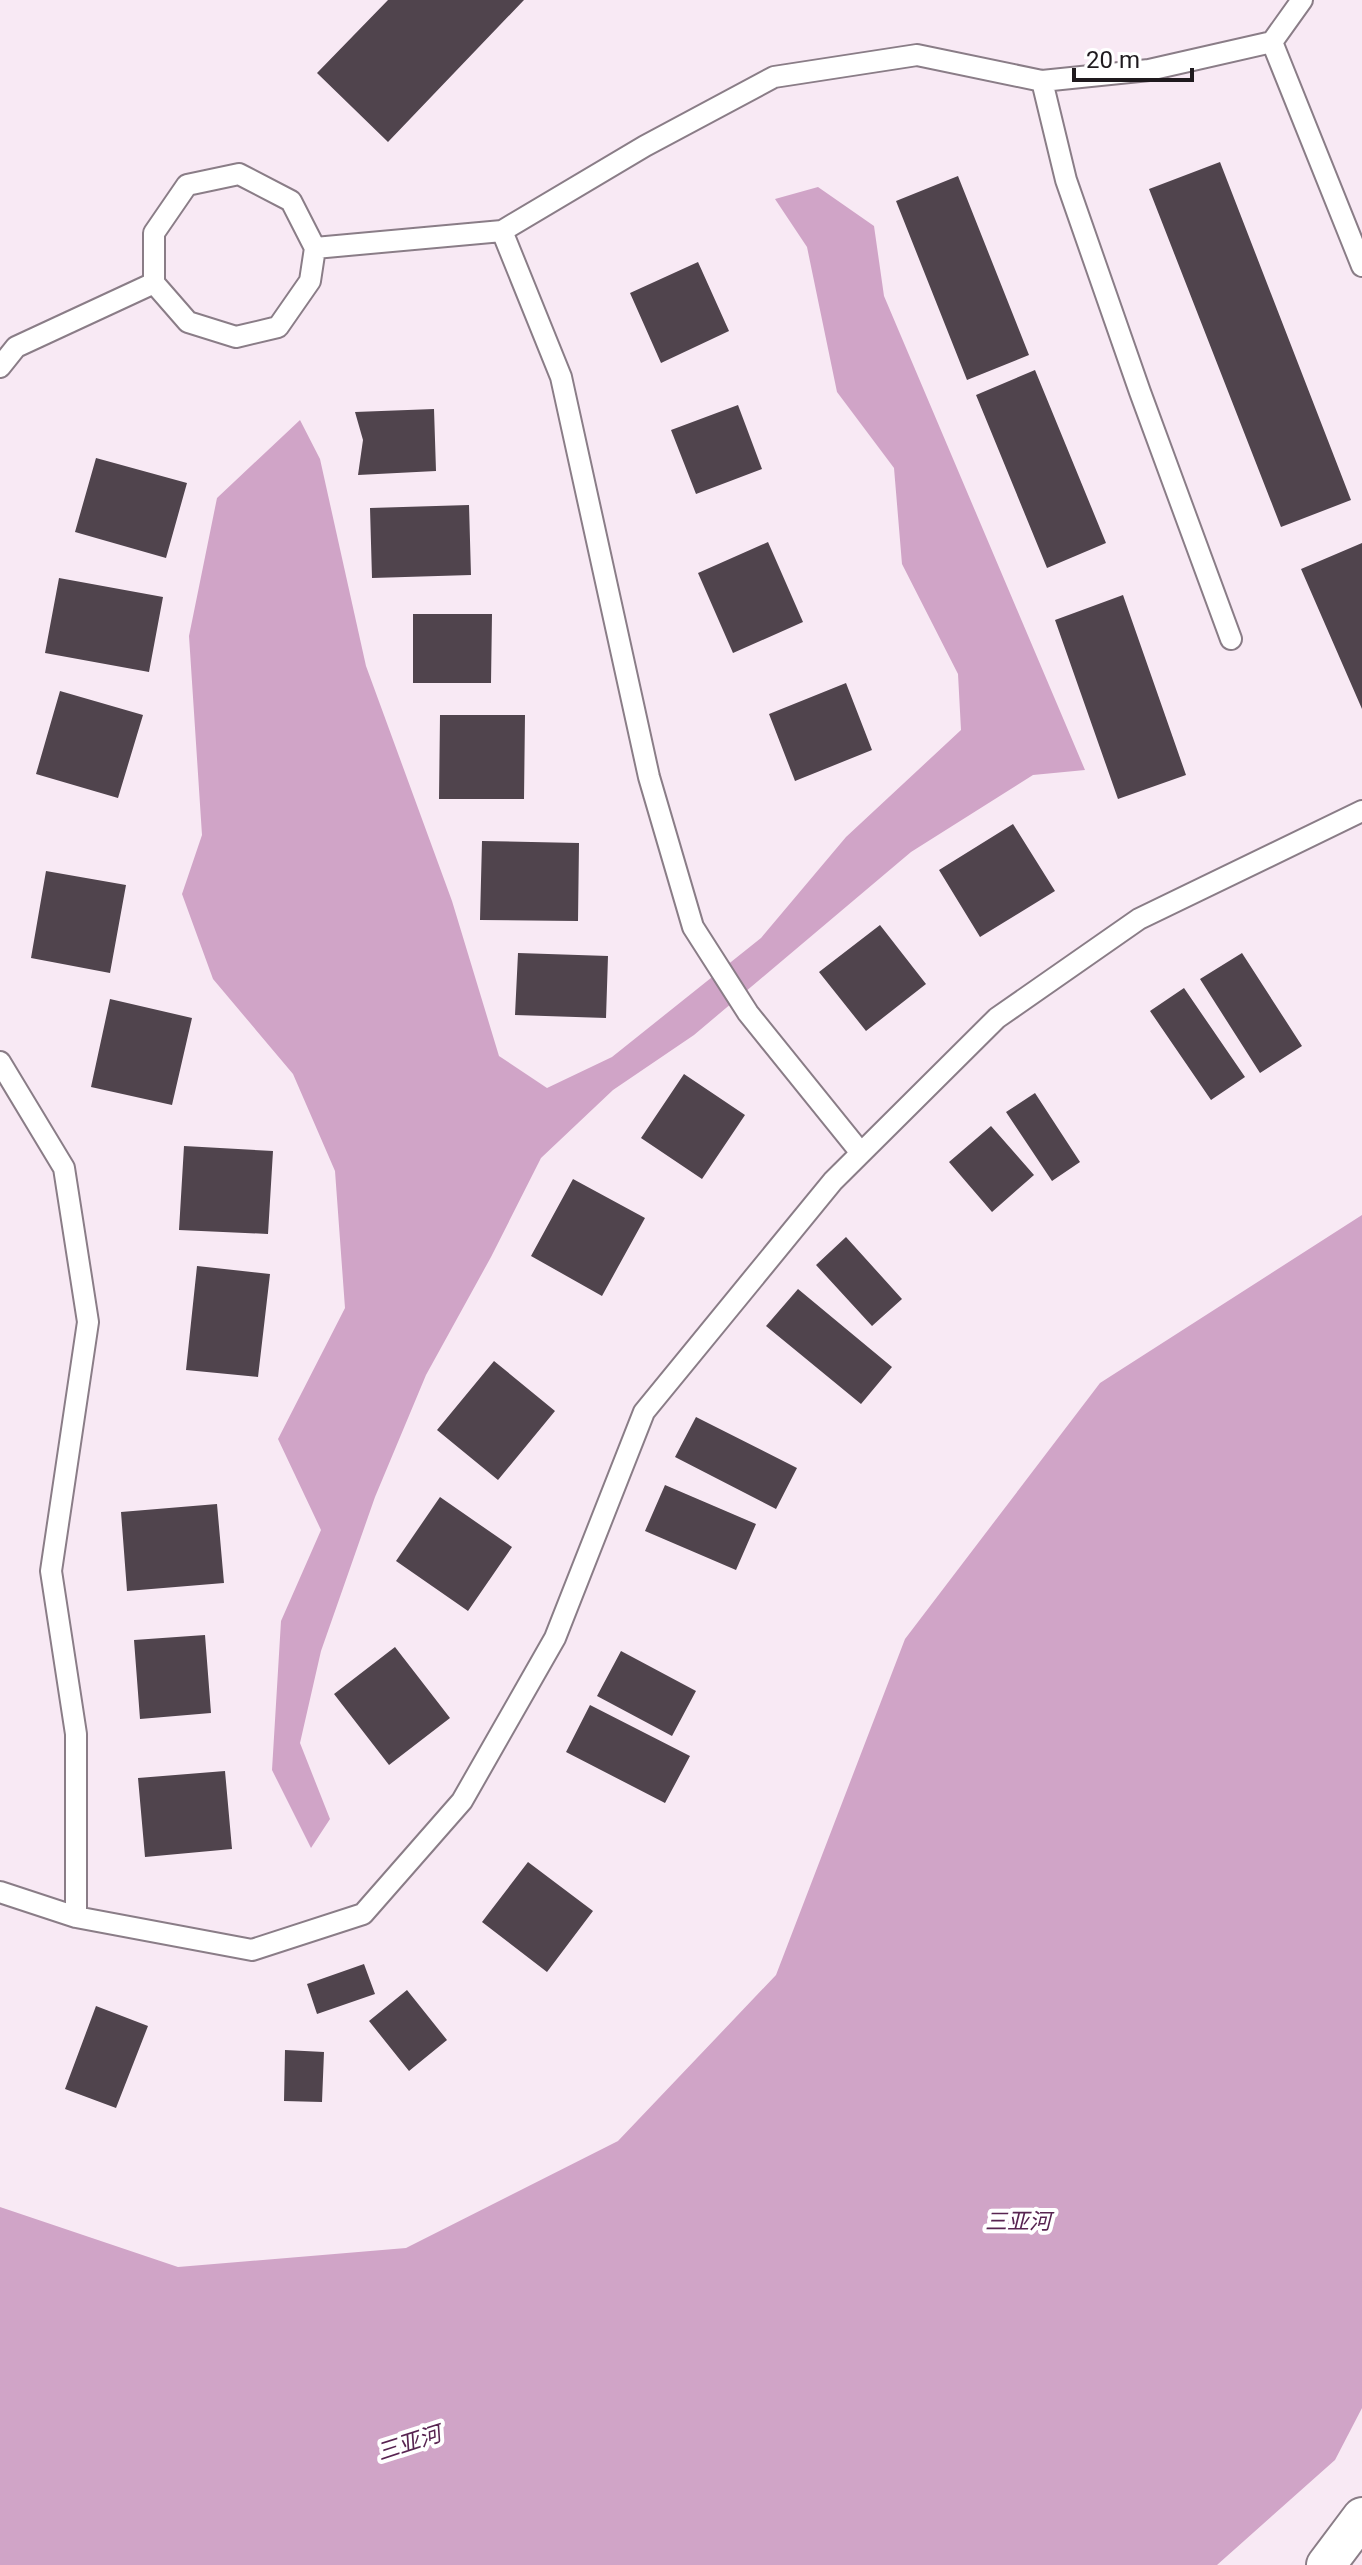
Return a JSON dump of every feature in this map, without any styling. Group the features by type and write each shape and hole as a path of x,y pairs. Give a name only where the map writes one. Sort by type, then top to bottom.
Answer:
{"street":[{"path":"1326,2565 1362,2517"}],"lane":[{"path":"315,248 502,231 645,146 774,77 917,55 1042,81 1149,70 1272,42 1302,0"},
{"path":"1272,42 1362,266"},
{"path":"1042,81 1066,180 1145,407 1231,639"},
{"path":"239,174 291,201 315,248 310,281 278,327 236,337 188,322 154,283 154,233 187,185 239,174"},
{"path":"502,231 561,377 649,777 693,927 748,1013 861,1153"},
{"path":"0,367 16,347 154,283"},
{"path":"0,1892 76,1917 252,1950 363,1914 462,1801 555,1638 644,1412 833,1181 997,1018 1139,919 1362,811"},
{"path":"0,1062 64,1168 88,1322 51,1571 76,1734 76,1917"}],"water":[{"path":"818,187 874,226 884,296 1085,770 1033,775 911,852 694,1035 613,1090 541,1158 426,1375 375,1497 321,1651 300,1743 330,1819 311,1848 272,1770 281,1621 321,1530 278,1439 345,1308 335,1171 293,1074 213,979 182,894 202,835 189,636 217,498 300,420 320,459 366,666 452,901 499,1056 547,1088 612,1057 761,938 846,837 961,730 958,674 902,564 894,468 837,392 807,247 775,199"},
{"name":"三亚河","path":"1362,1215 1362,2408 1335,2460 1217,2565 0,2565 0,2207 178,2267 406,2248 618,2141 776,1975 905,1639 1100,1383"}],"building":[{"path":"388,0 524,0 388,142 317,73"},
{"path":"1220,162 1351,500 1281,527 1149,189"},
{"path":"958,176 1029,355 967,380 896,201"},
{"path":"698,262 729,331 661,363 630,293"},
{"path":"1035,370 1106,543 1047,568 976,395"},
{"path":"738,405 762,469 696,494 671,430"},
{"path":"434,409 436,471 358,475 363,440 355,412"},
{"path":"96,458 187,483 166,558 75,532"},
{"path":"469,505 471,575 372,578 370,508"},
{"path":"768,542 803,622 733,653 698,573"},
{"path":"1362,543 1362,709 1301,569"},
{"path":"59,578 163,597 149,672 45,653"},
{"path":"1123,595 1186,775 1118,799 1055,620"},
{"path":"413,614 492,614 491,683 413,683"},
{"path":"846,683 872,750 795,781 769,714"},
{"path":"60,691 143,715 118,798 36,774"},
{"path":"440,715 525,715 524,799 439,799"},
{"path":"1013,824 1055,891 980,937 939,870"},
{"path":"482,841 579,843 578,921 480,920"},
{"path":"46,871 126,885 110,973 31,958"},
{"path":"880,925 926,984 866,1031 819,972"},
{"path":"518,953 608,956 606,1018 515,1015"},
{"path":"1242,953 1302,1046 1260,1073 1200,979"},
{"path":"1184,988 1245,1077 1211,1100 1150,1011"},
{"path":"110,999 192,1018 172,1105 91,1087"},
{"path":"684,1074 745,1115 702,1179 641,1138"},
{"path":"1035,1093 1080,1162 1052,1181 1006,1112"},
{"path":"991,1126 1034,1175 992,1212 949,1162"},
{"path":"184,1146 273,1151 268,1234 179,1230"},
{"path":"573,1179 645,1218 602,1296 531,1256"},
{"path":"846,1237 902,1299 872,1326 816,1265"},
{"path":"197,1266 270,1274 258,1377 186,1370"},
{"path":"798,1289 892,1367 861,1404 766,1326"},
{"path":"494,1361 555,1411 498,1480 437,1430"},
{"path":"696,1417 797,1468 776,1509 675,1457"},
{"path":"665,1485 756,1524 736,1570 645,1531"},
{"path":"440,1497 512,1547 468,1611 396,1561"},
{"path":"217,1504 224,1583 127,1591 121,1512"},
{"path":"205,1635 211,1713 140,1719 134,1640"},
{"path":"395,1647 450,1718 389,1765 334,1694"},
{"path":"621,1651 696,1691 672,1736 597,1696"},
{"path":"590,1705 690,1756 665,1803 566,1752"},
{"path":"225,1771 232,1849 145,1857 138,1778"},
{"path":"528,1862 593,1911 547,1972 482,1922"},
{"path":"364,1964 375,1994 317,2014 307,1984"},
{"path":"407,1990 447,2040 409,2071 369,2021"},
{"path":"96,2006 148,2026 116,2108 65,2089"},
{"path":"285,2050 324,2052 322,2102 284,2101"}]}
